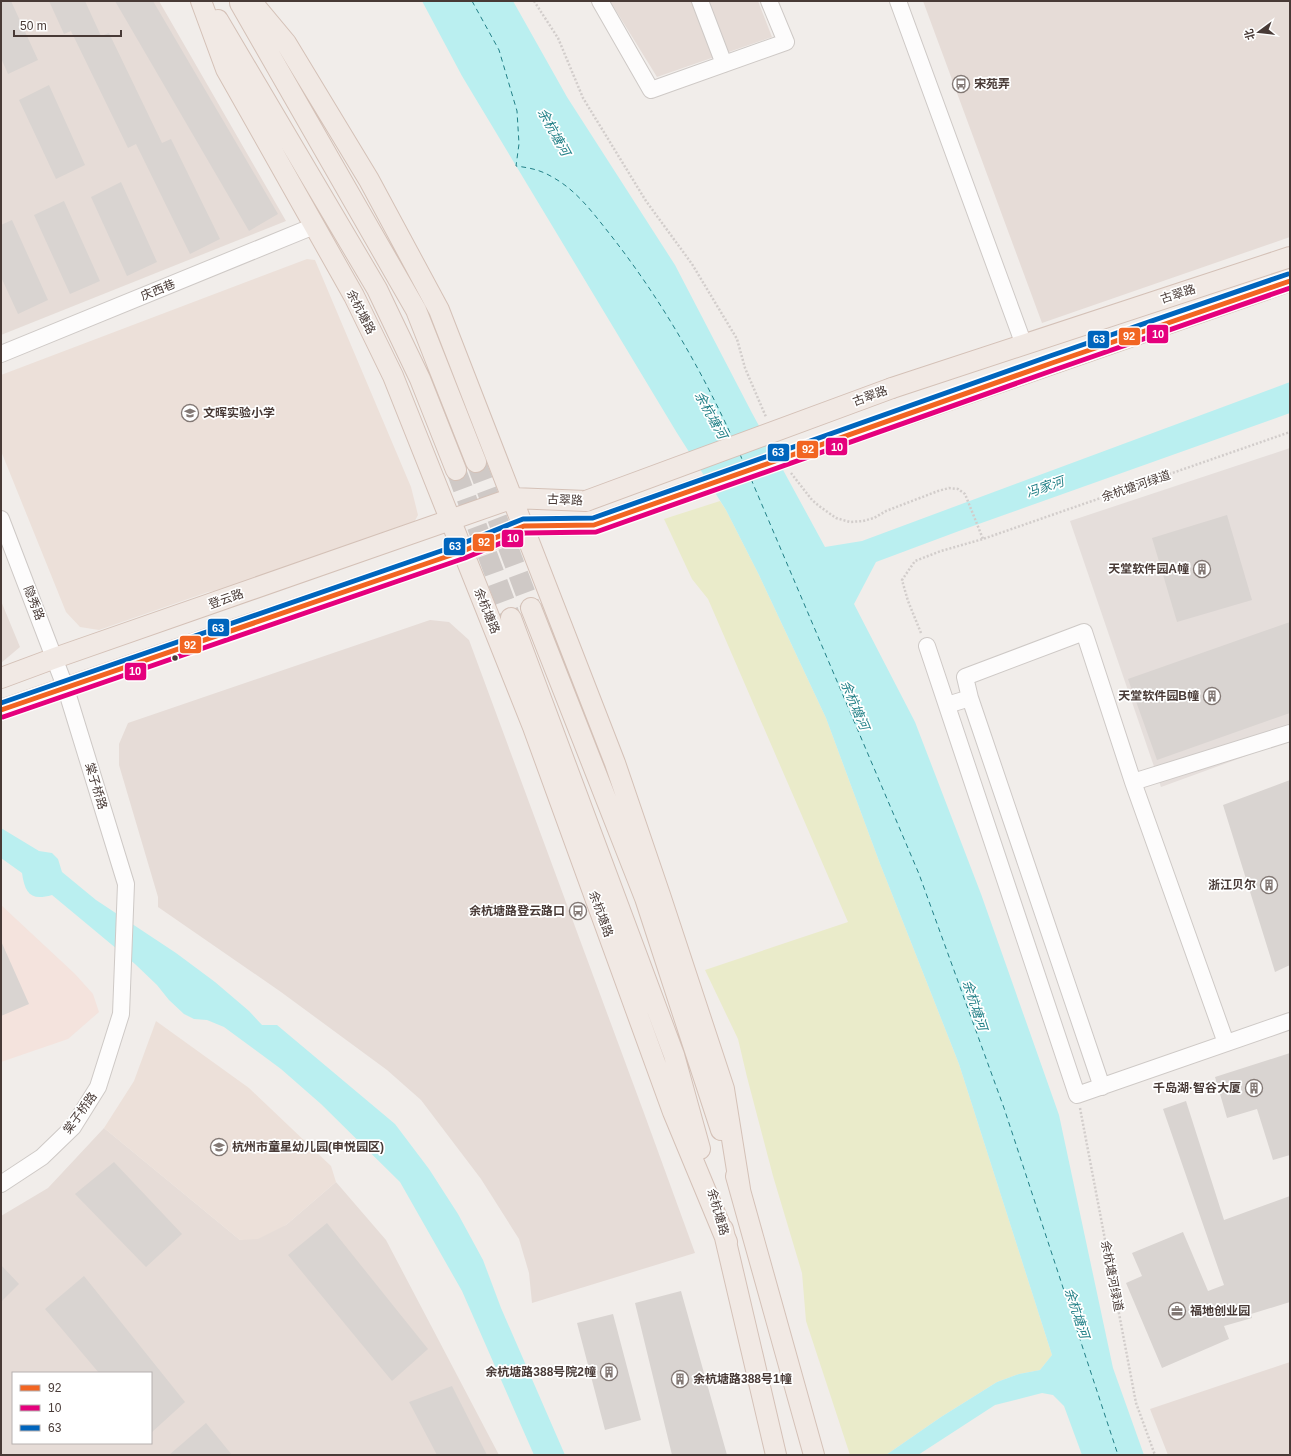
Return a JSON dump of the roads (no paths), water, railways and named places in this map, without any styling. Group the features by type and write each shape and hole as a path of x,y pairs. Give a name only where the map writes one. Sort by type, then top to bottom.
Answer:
{"main road":[{"name":"余杭塘路","path":"201,1 226,69 354,296 393,376 533,727 673,1112 726,1242"},
{"name":"余杭塘路","path":"207,1 377,289 420,379 456,470"},
{"path":"239,1 416,310 476,462"},
{"path":"251,1 286,43 369,180 439,310 615,763 724,1089 740,1189"},
{"name":"古翠路","path":"450,520 513,498 586,501 892,388 1290,257"},
{"name":"古翠路","path":"463,551 524,526 594,525 1059,360 1290,282"},
{"name":"登云路","path":"1,678 450,520"},
{"path":"1,710 463,551"},
{"path":"531,608 645,898 740,1189 814,1455"},
{"name":"余杭塘路","path":"511,618 674,1055 726,1242 776,1455"}],"street":[{"path":"600,1 651,90 786,42 769,1"},
{"path":"700,1 724,64"},
{"path":"898,1 1024,345"},
{"name":"庆西巷","path":"1,354 314,226"},
{"name":"隐秀路","path":"1,518 66,688"},
{"path":"1102,1086 970,698 965,677 1084,632 1134,782 1226,1043"},
{"path":"927,646 1077,1095 1290,1021"},
{"name":"棠子桥路","path":"1,1184 42,1157 73,1127 98,1087 121,1014 126,884 66,688"},
{"path":"947,705 970,698"},
{"path":"1134,782 1290,733"}],"water":[{"path":"422,1 513,1 567,97 675,265 752,413 825,547 862,541 1290,382 1290,413 876,562 854,604 915,722 981,894 1059,1115 1113,1368 1144,1455 1082,1455 1064,1406 1053,1395 1042,1393 995,1405 918,1455 886,1455 941,1417 997,1382 1019,1374 1040,1370 1052,1355 959,1064 879,861 826,718 759,575 726,510 677,433 462,76"},
{"path":"1,828 39,851 52,853 58,859 62,872 96,900 176,953 215,982 249,1011 262,1025 277,1025 395,1124 429,1169 458,1214 483,1260 501,1308 565,1455 534,1455 462,1291 400,1182 321,1104 281,1069 224,1027 207,1020 194,1019 184,1014 135,964 52,895 39,897 30,894 25,886 22,873 1,858"}],"tunnel":[{"path":"476,462 531,608"},
{"path":"456,470 511,618"}],"place":[{"name":"宋苑弄","path":"961,84"},
{"name":"文晖实验小学","path":"190,413"},
{"name":"天堂软件园A幢","path":"1202,569"},
{"name":"天堂软件园B幢","path":"1212,696"},
{"name":"浙江贝尔","path":"1269,885"},
{"name":"余杭塘路登云路口","path":"578,911"},
{"name":"千岛湖·智谷大厦","path":"1254,1088"},
{"name":"杭州市童星幼儿园(申悦园区)","path":"219,1147"},
{"name":"福地创业园","path":"1177,1311"},
{"name":"余杭塘路388号院2幢","path":"609,1372"},
{"name":"余杭塘路388号1幢","path":"680,1379"}],"water label":[{"name":"余杭塘河","path":"554,132"},
{"name":"余杭塘河","path":"711,415"},
{"name":"冯家河","path":"1045,487"},
{"name":"余杭塘河","path":"855,705"},
{"name":"余杭塘河","path":"975,1005"},
{"name":"余杭塘河","path":"1077,1313"}]}
